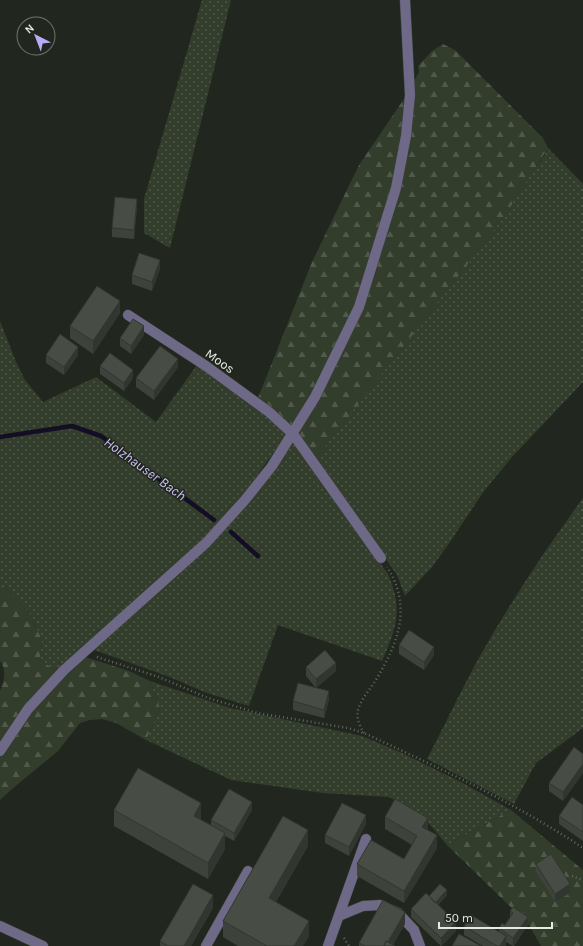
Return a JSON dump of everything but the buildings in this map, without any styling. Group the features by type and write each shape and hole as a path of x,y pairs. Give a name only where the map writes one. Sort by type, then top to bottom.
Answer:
{"street":[{"path":"0,751 28,709 64,670 206,543 245,500 272,466 316,397 359,307 396,188 406,136 410,95 405,0"},
{"name":"Moos","path":"128,315 206,366 274,416 293,434 381,558"},
{"path":"328,946 366,839"},
{"path":"206,946 248,871"},
{"path":"339,916 363,906 380,905 398,913 414,930 420,946"},
{"path":"0,926 43,946"}],"path":[{"path":"364,733 360,727 358,710 386,661 397,636 401,618 400,604 393,576 381,558"},
{"path":"83,653 159,677 208,698 257,713 348,728 364,733 467,782 551,827 583,848"},
{"path":"572,876 583,880"}],"green space":[{"path":"202,0 231,0 170,248 144,233 144,199"},
{"path":"443,44 455,50 543,138 548,148 502,220 315,458 258,398 312,262 359,165 406,96 419,72 418,66 432,51"},
{"path":"548,148 583,184 583,382 512,457 484,491 432,567 405,596 397,575 315,458 544,156"},
{"path":"0,321 16,362 25,380 43,402 96,377 156,422 197,365 261,411 287,434 248,488 256,494 293,442 388,574 393,586 397,608 396,618 391,638 382,661 278,625 249,706 207,693 167,676 94,650 75,662 54,669 40,660 42,640 30,614 0,582"},
{"path":"583,498 583,728 536,763 514,804 427,759 466,682 504,615"},
{"path":"0,582 30,614 42,640 40,660 54,669 61,667 76,654 129,671 150,681 160,708 146,740 116,723 102,719 80,723 58,751 0,800 0,691 4,680 4,668 0,661"},
{"path":"150,681 230,708 362,736 402,753 461,782 511,810 447,845 421,814 389,797 323,793 231,780 146,740 160,708"},
{"path":"511,810 583,870 583,946 541,946 529,925 447,845"}],"waterway":[{"name":"Holzhauser Bach","path":"0,437 72,426 101,436 214,520"},
{"name":"Holzhauser Bach","path":"231,532 258,556"}]}
